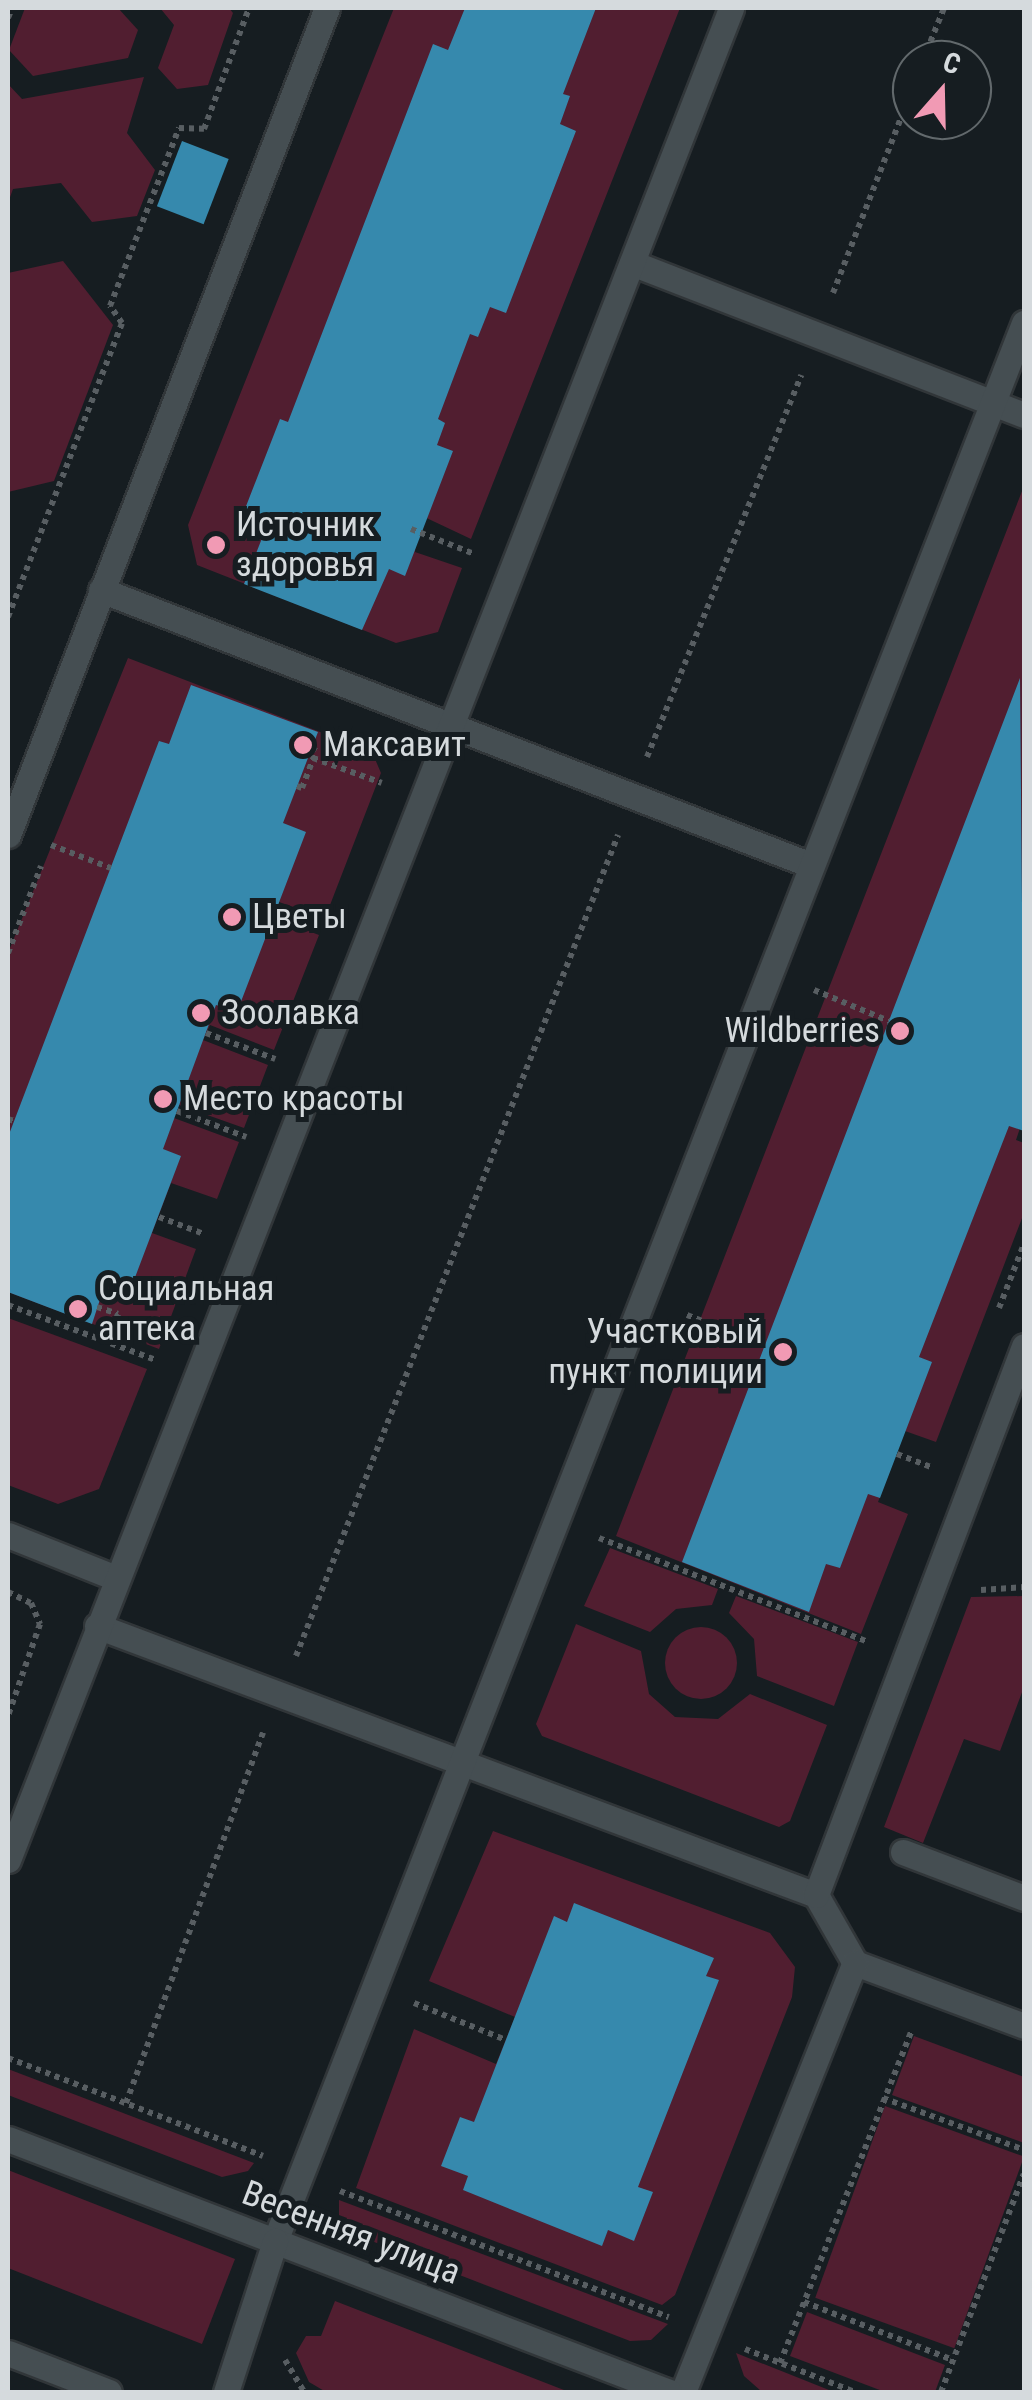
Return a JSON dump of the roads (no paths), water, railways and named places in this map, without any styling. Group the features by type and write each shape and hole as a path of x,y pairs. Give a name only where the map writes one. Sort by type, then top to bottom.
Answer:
{"street":[{"path":"8,834 327,8"},
{"path":"8,1860 730,8"},
{"path":"632,263 1024,414"},
{"path":"226,2392 274,2242 457,1764 808,864 1024,324"},
{"path":"101,590 808,864"},
{"path":"816,1895 1024,1346"},
{"path":"8,1535 116,1578"},
{"path":"97,1626 457,1764 816,1895 855,1963 1024,2026"},
{"path":"903,1852 1024,1898"},
{"path":"684,2392 855,1963"},
{"name":"Весенняя улица","path":"8,2139 669,2392"},
{"path":"8,2354 109,2392"}],"place":[{"name":"Источник здоровья","path":"216,545"},
{"name":"Максавит","path":"303,745"},
{"name":"Цветы","path":"232,917"},
{"name":"Зоолавка","path":"201,1013"},
{"name":"Wildberries","path":"900,1031"},
{"name":"Место красоты","path":"163,1099"},
{"name":"Социальная аптека","path":"78,1309"},
{"name":"Участковый пункт полиции","path":"783,1352"}]}
